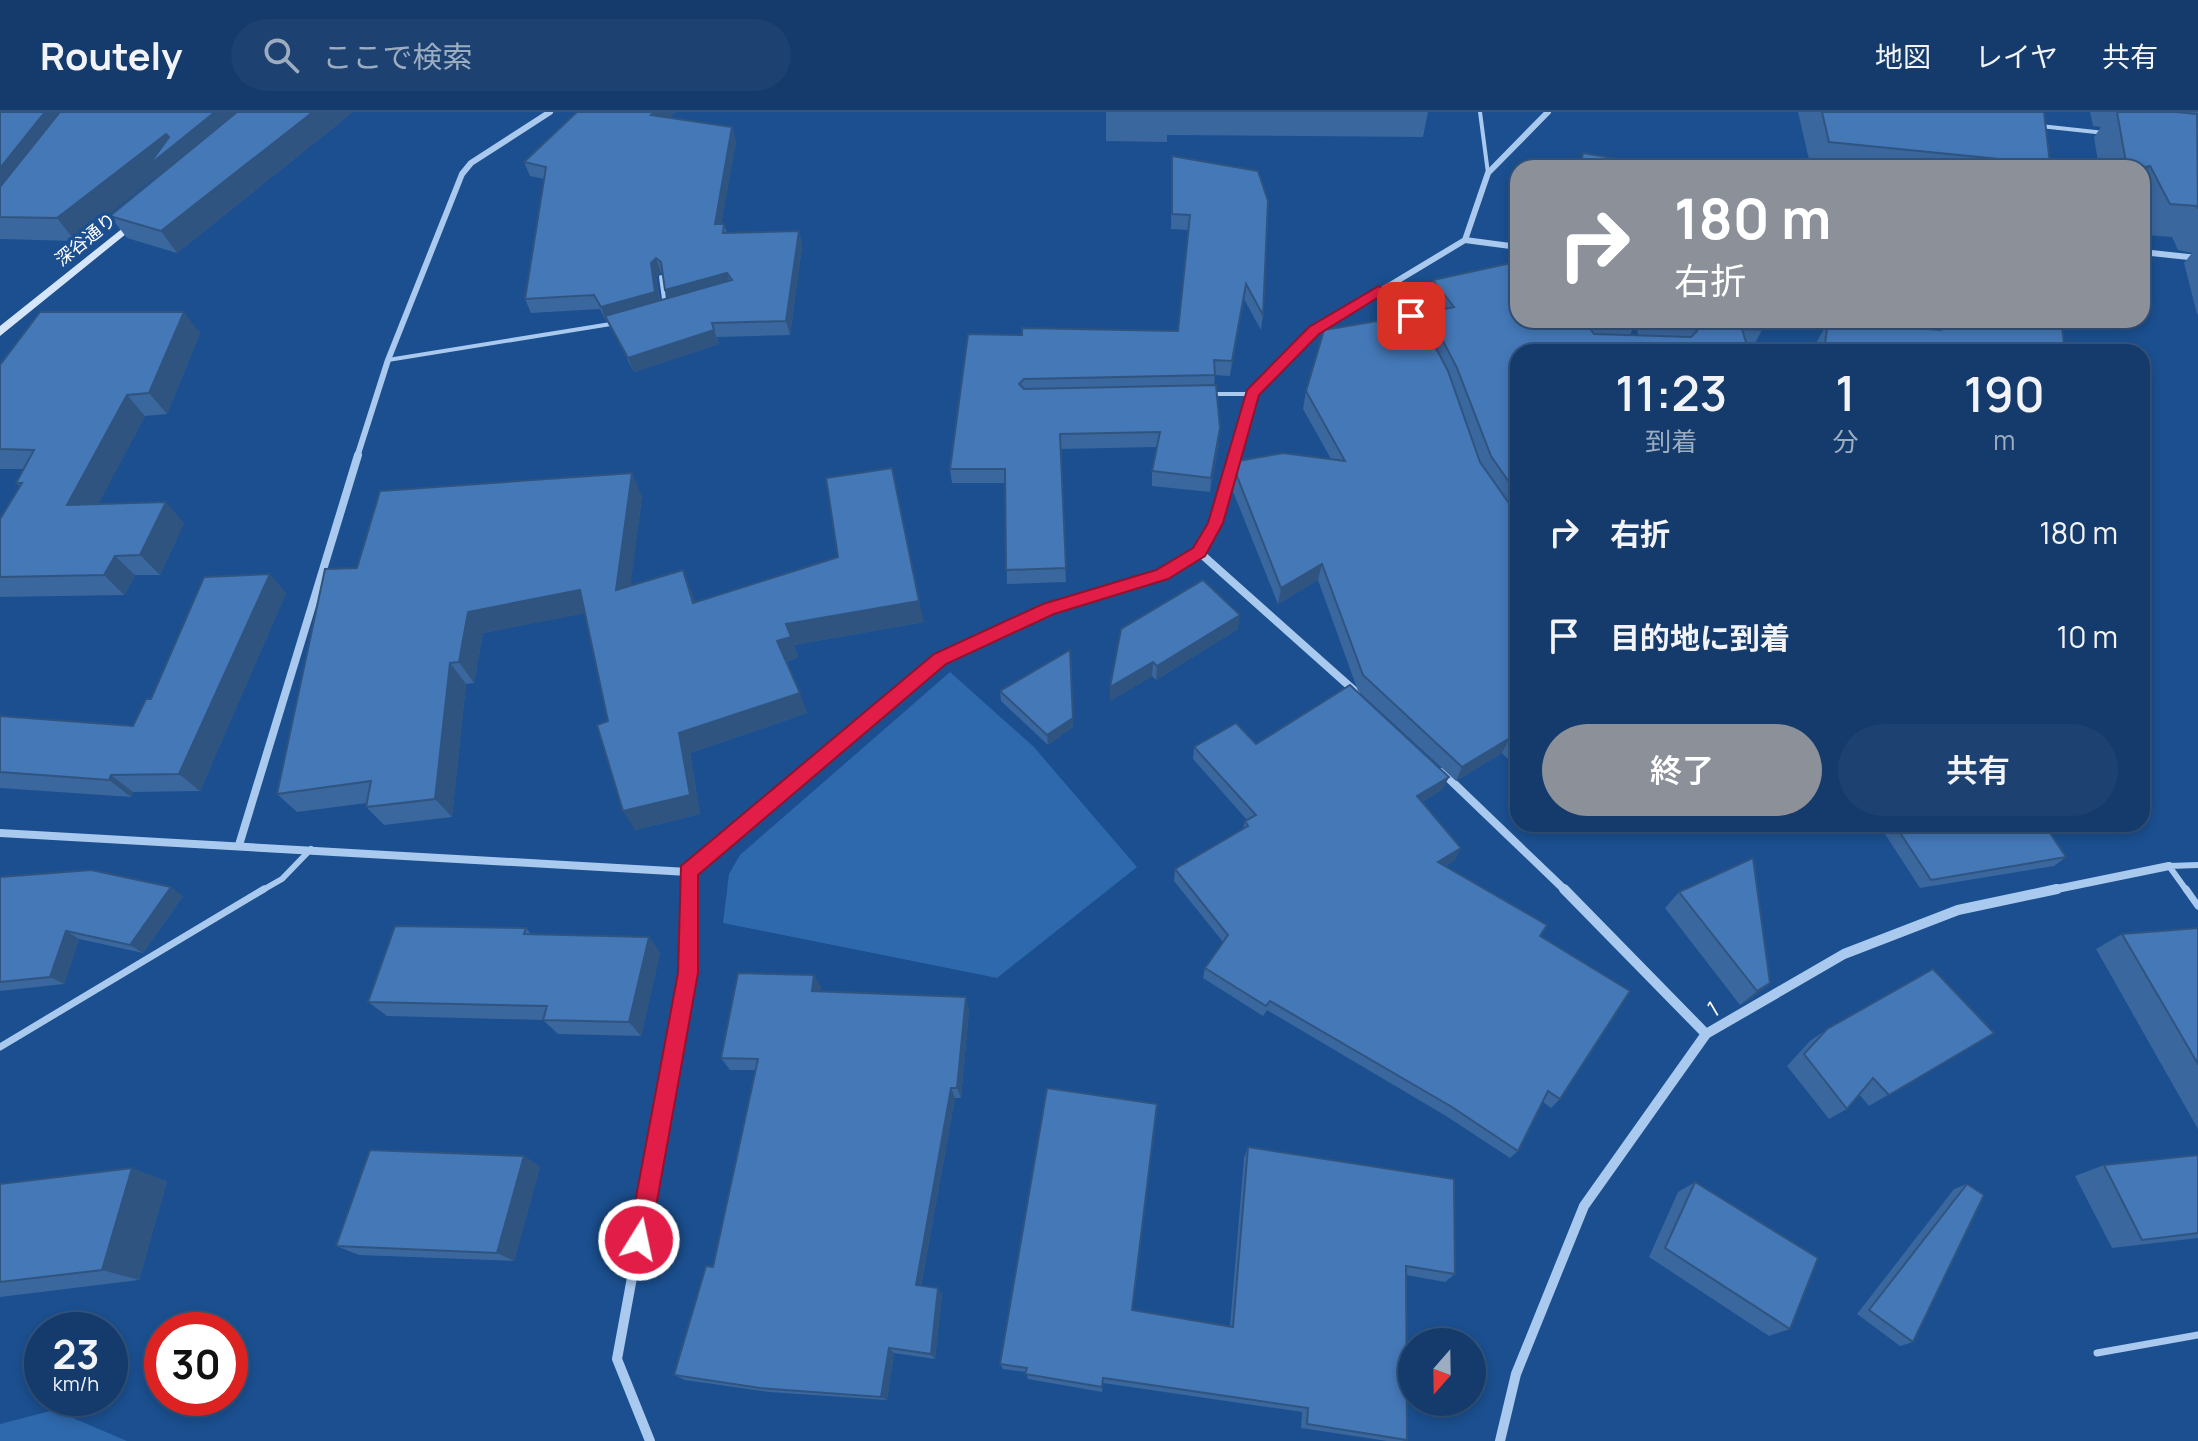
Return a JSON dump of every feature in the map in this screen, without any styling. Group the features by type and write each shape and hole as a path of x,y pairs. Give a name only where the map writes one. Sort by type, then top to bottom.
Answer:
{"street":[{"path":"239,845 388,360 462,174 471,163 550,112"},
{"path":"1465,240 1488,173 1548,112"},
{"name":"深谷通り","path":"0,332 153,206"},
{"path":"0,833 688,872 940,659 1049,609 1162,575 1199,552 1215,523 1252,394 1314,331 1465,240 1510,246"},
{"path":"2150,253 2198,258"},
{"path":"1199,552 1364,699"},
{"path":"1433,763 1546,871 1706,1034"},
{"name":"1","path":"1500,1441 1516,1374 1584,1206 1706,1034 1844,954 1958,910 2169,866"},
{"path":"650,1441 617,1359 688,973 688,872"}],"lane":[{"path":"1480,112 1488,173"},
{"path":"2036,126 2114,134"},
{"path":"661,277 666,310 679,306"},
{"path":"1379,291 1411,316 1418,330"},
{"path":"388,360 621,322"},
{"path":"1207,395 1252,394"},
{"path":"0,1047 282,879 311,849"},
{"name":"1","path":"2169,866 2198,865"},
{"path":"2169,866 2198,906"},
{"path":"2097,1353 2198,1335"}],"shaded area":[{"path":"950,672 1033,746 1137,867 997,978 723,923 729,874 740,855"},
{"path":"31,1416 68,1416 127,1441 0,1441 0,1424"}],"building":[{"path":"0,112 45,112 0,168"},
{"path":"60,112 215,112 148,166 169,137 166,134 57,218 0,217 0,187"},
{"path":"237,112 313,112 161,231 110,216"},
{"path":"577,112 654,112 651,115 732,127 715,224 724,224 723,233 799,231 786,321 712,323 714,330 628,358 605,316 732,280 727,273 665,290 661,262 656,258 651,263 655,292 601,307 594,295 525,299 546,167 524,162"},
{"path":"1822,112 2044,112 2050,160 2010,160 1829,142"},
{"path":"2117,112 2197,114 2198,209 2197,206 2170,204 2150,166 2150,160 2126,160"},
{"path":"1583,153 1624,160 1582,160"},
{"path":"1172,156 1258,171 1268,201 1263,315 1246,284 1232,361 1214,360 1215,375 1024,379 1019,384 1024,389 1216,385 1220,428 1211,478 1152,471 1160,432 1060,434 1066,568 1006,570 1005,469 950,469 968,334 1022,335 1022,328 1178,331 1190,215 1172,214"},
{"path":"1510,263 1510,328 1590,328 1594,334 1691,337 1697,331 1694,328 1761,328 1762,330 1742,329 1747,344 1510,344 1510,483 1491,456 1457,368 1428,312 1454,307 1433,280"},
{"path":"40,312 184,312 149,393 127,395 67,505 166,502 140,555 115,556 104,575 0,577 0,519 22,483 16,483 34,450 0,449 0,365"},
{"path":"1418,314 1448,371 1480,462 1510,505 1510,738 1462,767 1363,675 1322,564 1281,588 1235,471 1238,461 1283,453 1345,461 1306,391 1324,330"},
{"path":"1827,328 2062,328 2064,344 1825,344"},
{"path":"892,468 919,601 786,624 791,637 777,641 800,693 679,733 690,795 623,811 597,725 608,721 580,590 468,612 459,662 450,663 435,799 366,807 371,781 277,794 325,569 357,568 380,491 632,473 616,590 683,570 693,603 838,557 826,478"},
{"path":"270,574 179,774 111,775 109,780 0,772 0,716 133,726 146,699 151,699 204,577"},
{"path":"1203,580 1240,615 1157,666 1153,662 1110,687 1121,629"},
{"path":"1070,650 1073,718 1047,735 1000,691"},
{"path":"1350,685 1449,777 1417,796 1461,848 1438,862 1547,925 1540,936 1630,991 1560,1099 1548,1091 1518,1151 1452,1107 1270,1001 1266,1006 1205,968 1228,935 1175,869 1248,826 1245,821 1256,815 1194,747 1236,723 1256,744"},
{"path":"1900,832 2049,832 2066,857 1931,880"},
{"path":"1753,858 1770,983 1757,991 1679,892"},
{"path":"91,870 171,887 130,945 66,931 50,977 0,982 0,877"},
{"path":"395,926 526,928 524,934 649,937 629,1022 543,1020 547,1006 368,1002"},
{"path":"2198,928 2198,1064 2122,934"},
{"path":"1933,969 1994,1033 1889,1095 1873,1078 1847,1109 1804,1054 1827,1029"},
{"path":"738,973 814,975 812,991 966,997 957,1088 951,1088 916,1285 938,1288 931,1354 889,1348 881,1397 760,1388 674,1375 706,1266 713,1267 758,1059 721,1058"},
{"path":"1047,1088 1157,1104 1132,1310 1233,1327 1248,1147 1454,1179 1455,1274 1406,1266 1406,1328 1398,1328 1398,1416 1407,1416 1407,1440 1307,1424 1308,1408 1103,1378 1102,1387 1025,1374 1027,1368 1000,1364"},
{"path":"370,1150 524,1156 497,1253 336,1246"},
{"path":"2198,1155 2198,1233 2142,1240 2104,1165"},
{"path":"132,1168 102,1270 0,1282 0,1184"},
{"path":"1695,1182 1818,1258 1790,1329 1665,1248"},
{"path":"1967,1184 1984,1195 1913,1342 1869,1310"}],"route":[{"path":"639,1240 688,973 688,872 940,659 1049,609 1162,575 1199,552 1215,523 1252,394 1283,358 1314,331 1379,291 1411,316"}]}
